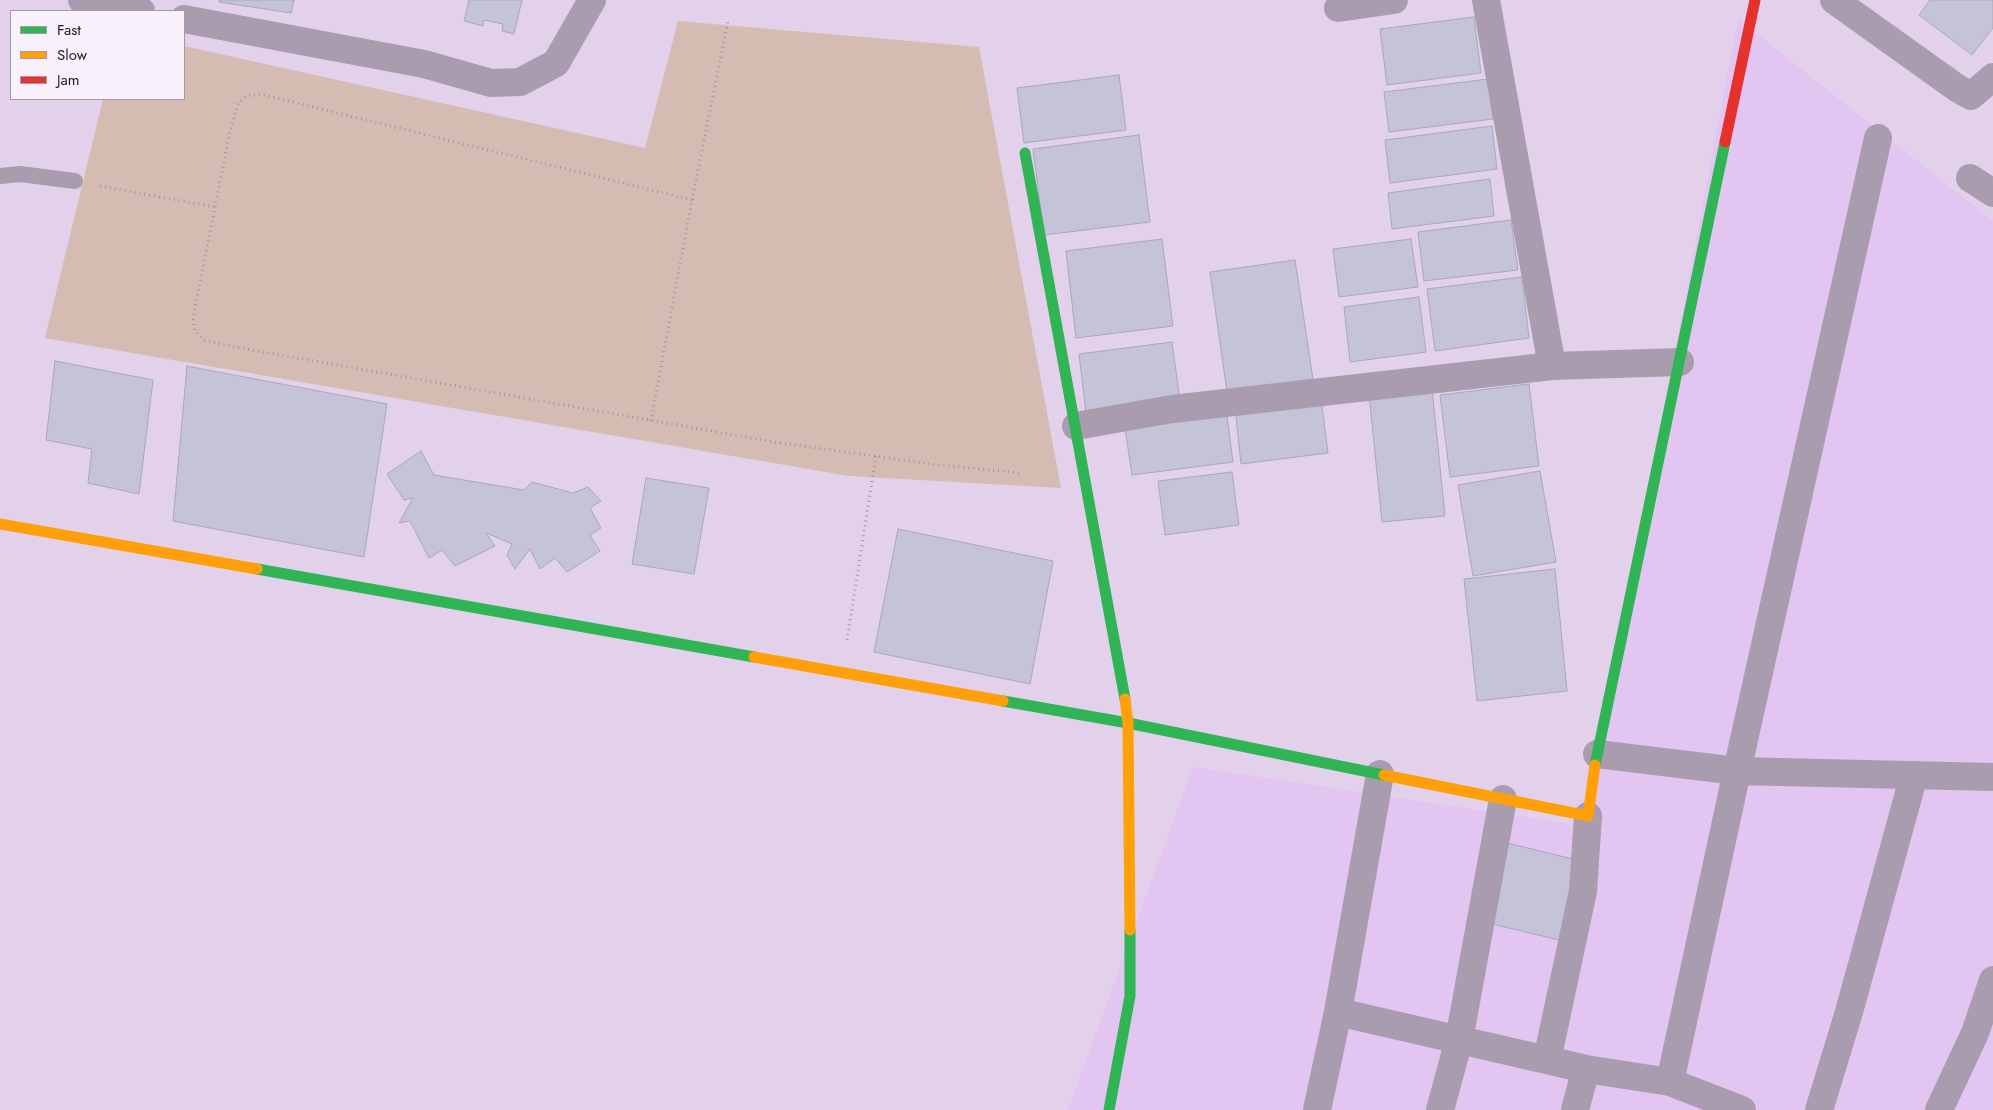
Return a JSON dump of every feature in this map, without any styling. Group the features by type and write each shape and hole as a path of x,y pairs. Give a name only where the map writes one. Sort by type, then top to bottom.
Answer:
{"street":[{"path":"82,0 136,10"},
{"path":"185,19 424,64 491,83 520,82 556,63 592,0"},
{"path":"1338,8 1394,0"},
{"path":"1486,0 1552,366"},
{"path":"1547,1060 1583,891 1588,816 1597,754 1755,0"},
{"path":"1834,0 1971,96 1993,77"},
{"path":"1670,1082 1736,771 1878,138"},
{"path":"1025,154 1076,426 1128,724 1130,996 1109,1110"},
{"path":"1970,178 1993,193"},
{"path":"1076,426 1172,409 1552,366 1680,362"},
{"path":"0,524 1128,724 1588,816"},
{"path":"1597,754 1736,771 1993,777"},
{"path":"1318,1110 1338,1012 1380,774"},
{"path":"1819,1110 1849,1012 1914,775"},
{"path":"1440,1110 1459,1040 1503,799"},
{"path":"1939,1110 1975,1033 1993,980"},
{"path":"1338,1012 1586,1069 1670,1082 1742,1110"},
{"path":"1575,1110 1586,1069"}],"lane":[{"path":"0,176 20,174 74,181"}],"path":[{"path":"651,420 728,21"},
{"path":"692,200 260,94 246,96 238,104 215,207 193,319 195,331 204,340 245,349 651,420 932,464 1019,472"},
{"path":"74,181 215,207"},
{"path":"842,673 876,456"}],"shaded area":[{"path":"1738,19 1993,221 1993,1110 1068,1110 1193,767 1585,826"},
{"path":"678,21 979,47 1061,488 849,476 45,338 103,100 185,100 185,46 645,148"}],"building":[{"path":"219,0 294,0 291,13 219,2"},
{"path":"469,0 522,0 514,34 502,31 503,24 484,20 483,26 464,21"},
{"path":"1930,0 1993,0 1993,28 1972,55 1919,15"},
{"path":"1474,17 1481,73 1387,85 1380,29"},
{"path":"1119,75 1126,130 1024,143 1017,88"},
{"path":"1488,79 1493,119 1389,132 1384,92"},
{"path":"1492,126 1497,169 1390,183 1385,140"},
{"path":"1139,135 1150,222 1044,235 1033,149"},
{"path":"1490,179 1494,216 1392,229 1388,193"},
{"path":"1511,220 1518,270 1424,281 1418,232"},
{"path":"1162,239 1173,326 1076,338 1066,251"},
{"path":"1411,239 1418,287 1339,297 1333,249"},
{"path":"1295,260 1313,379 1227,392 1210,272"},
{"path":"1522,277 1529,338 1435,351 1427,289"},
{"path":"1419,297 1426,352 1350,362 1344,307"},
{"path":"1172,342 1180,401 1086,413 1079,354"},
{"path":"55,361 153,380 139,494 88,483 92,449 46,440"},
{"path":"187,366 387,404 364,557 173,521"},
{"path":"1529,384 1539,466 1450,477 1440,395"},
{"path":"1432,388 1445,516 1382,522 1369,395"},
{"path":"1321,398 1328,453 1241,464 1235,408"},
{"path":"1227,416 1233,462 1132,475 1125,428"},
{"path":"421,451 434,475 524,490 532,482 573,493 588,487 601,501 590,508 601,528 590,535 600,551 567,572 555,558 540,569 530,549 515,569 507,555 512,544 486,533 495,546 455,566 442,550 429,558 410,521 399,523 413,498 404,500 387,474"},
{"path":"1540,471 1556,562 1473,576 1458,485"},
{"path":"1232,472 1239,525 1165,535 1158,481"},
{"path":"646,478 709,488 694,574 632,564"},
{"path":"898,529 1053,561 1030,684 874,652"},
{"path":"1555,569 1567,691 1477,701 1464,579"},
{"path":"1507,843 1577,860 1559,940 1488,923"}],"traffic: fast":[{"path":"1595,765 1725,142"},
{"path":"1025,153 1125,699"},
{"path":"257,569 754,657"},
{"path":"1003,701 1128,723 1384,775"},
{"path":"1109,1110 1130,996 1130,930"}],"traffic: slow":[{"path":"0,524 257,569"},
{"path":"754,657 1003,701"},
{"path":"1125,699 1128,723 1130,930"},
{"path":"1384,775 1588,816 1595,765"}],"traffic: jam":[{"path":"1725,142 1755,0"}]}
